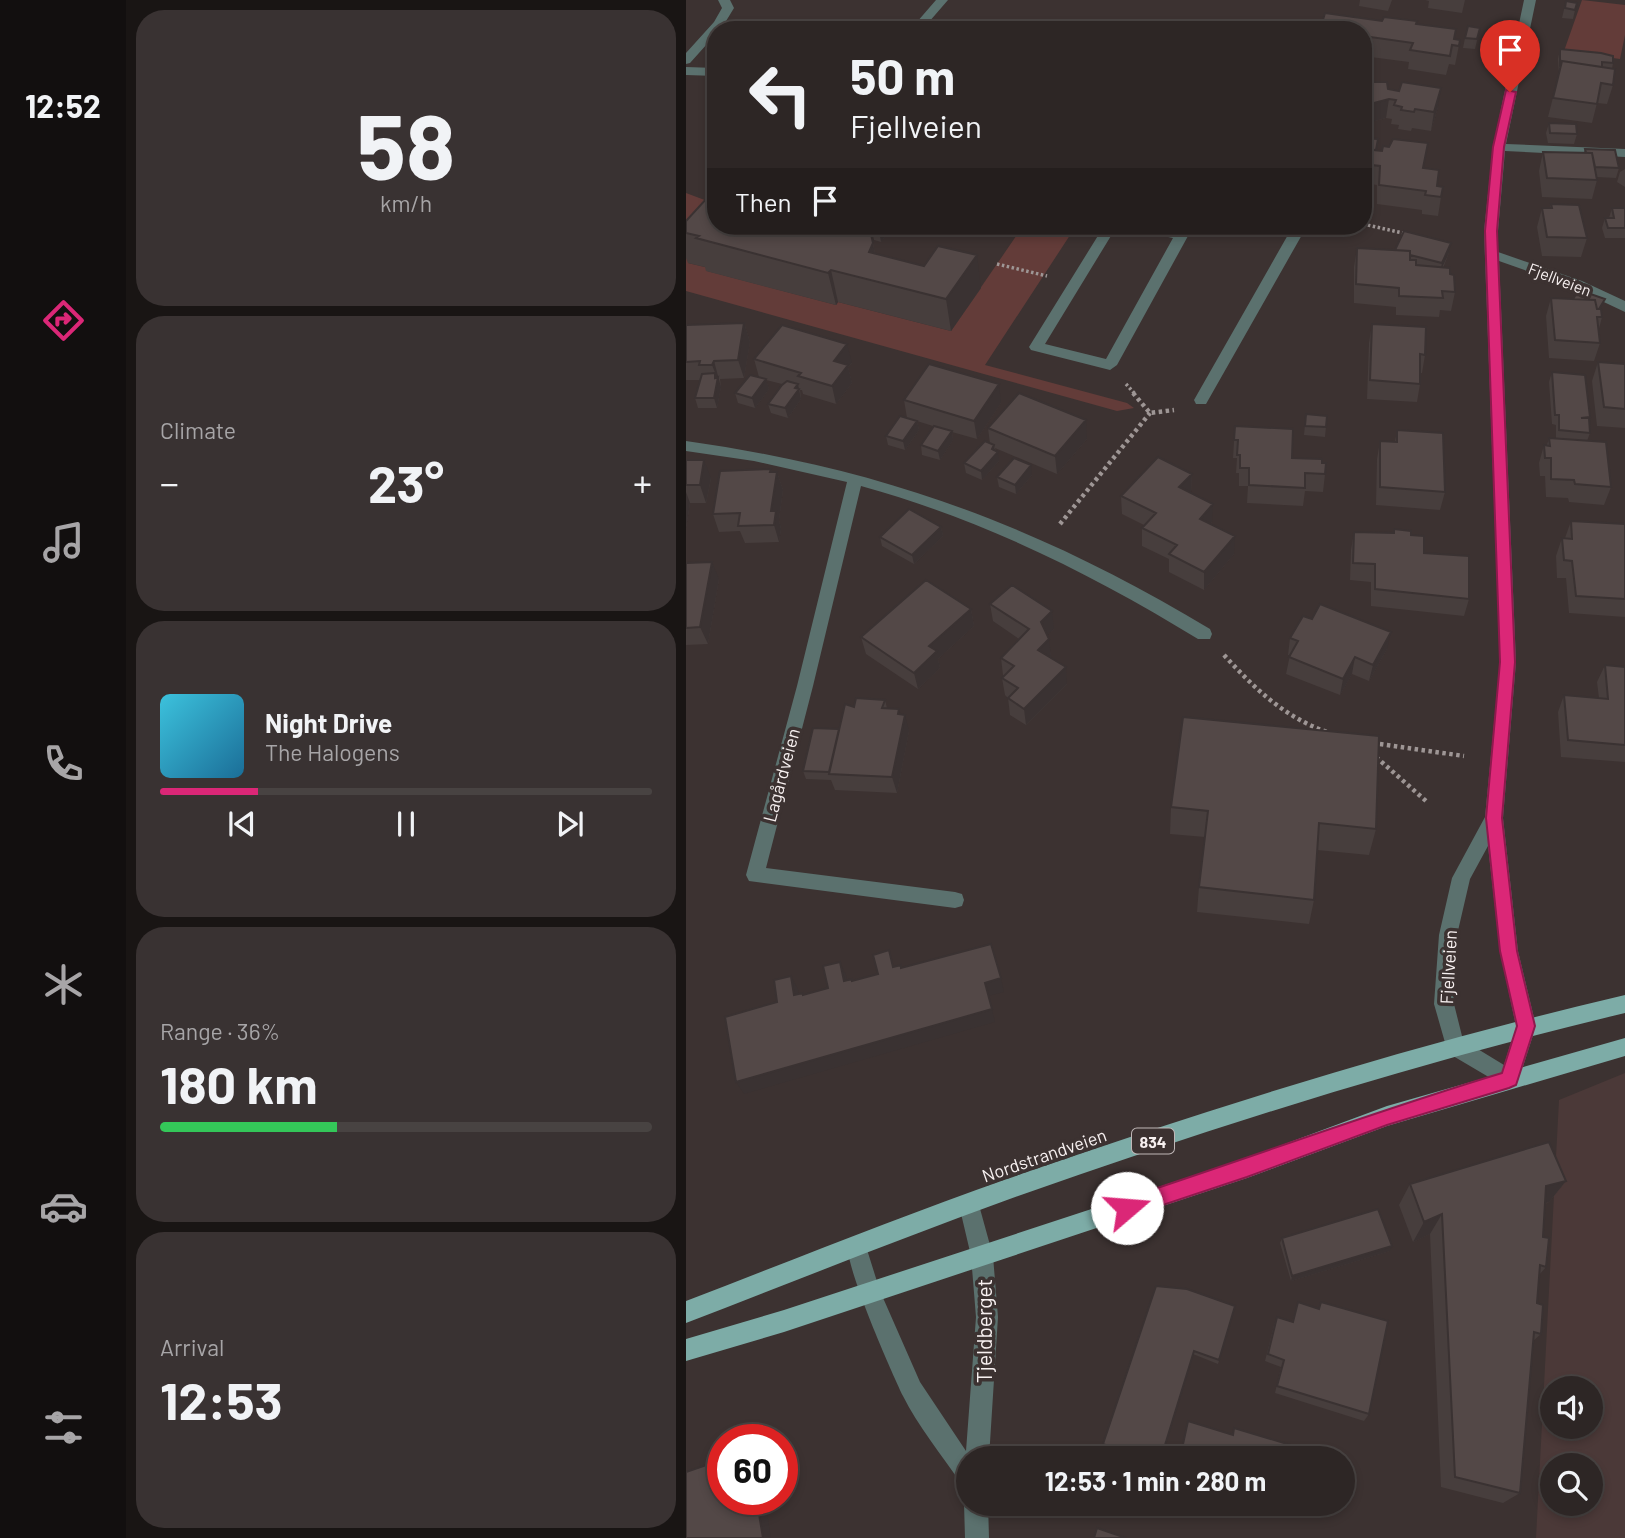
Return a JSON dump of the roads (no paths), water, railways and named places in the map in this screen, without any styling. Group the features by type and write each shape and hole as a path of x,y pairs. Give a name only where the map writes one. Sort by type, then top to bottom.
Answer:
{"main road":[{"name":"Nordstrandveien","path":"686,1312 1064,1170 1455,1046 1526,1026 1625,1004"},
{"path":"686,1350 870,1293 1247,1168 1387,1116 1625,1046"}],"street":[{"path":"721,21 728,8 724,0"},
{"path":"924,21 942,0"},
{"name":"Fjellveien","path":"1526,1026 1509,951 1494,818 1508,662 1491,231 1499,147 1530,0"},
{"path":"686,60 707,37"},
{"path":"686,71 707,72"},
{"path":"1499,147 1625,153"},
{"path":"1104,235 1036,347 1110,365 1181,236 1178,235"},
{"path":"1201,400 1295,235"},
{"name":"Fjellveien","path":"1492,254 1577,284 1625,307"},
{"path":"686,446 796,463 909,493 1041,547 1153,601 1204,634"},
{"name":"Lagårdveien","path":"855,479 805,686 755,875 955,900"},
{"name":"Fjellveien","path":"1455,1046 1444,1004 1448,935 1461,878 1494,818"},
{"path":"1455,1046 1509,1079 1526,1026"},
{"name":"Tjeldberget","path":"970,1205 982,1256 987,1317 978,1446"},
{"path":"856,1248 870,1293 912,1390 956,1456"},
{"path":"976,1516 977,1538"}]}
